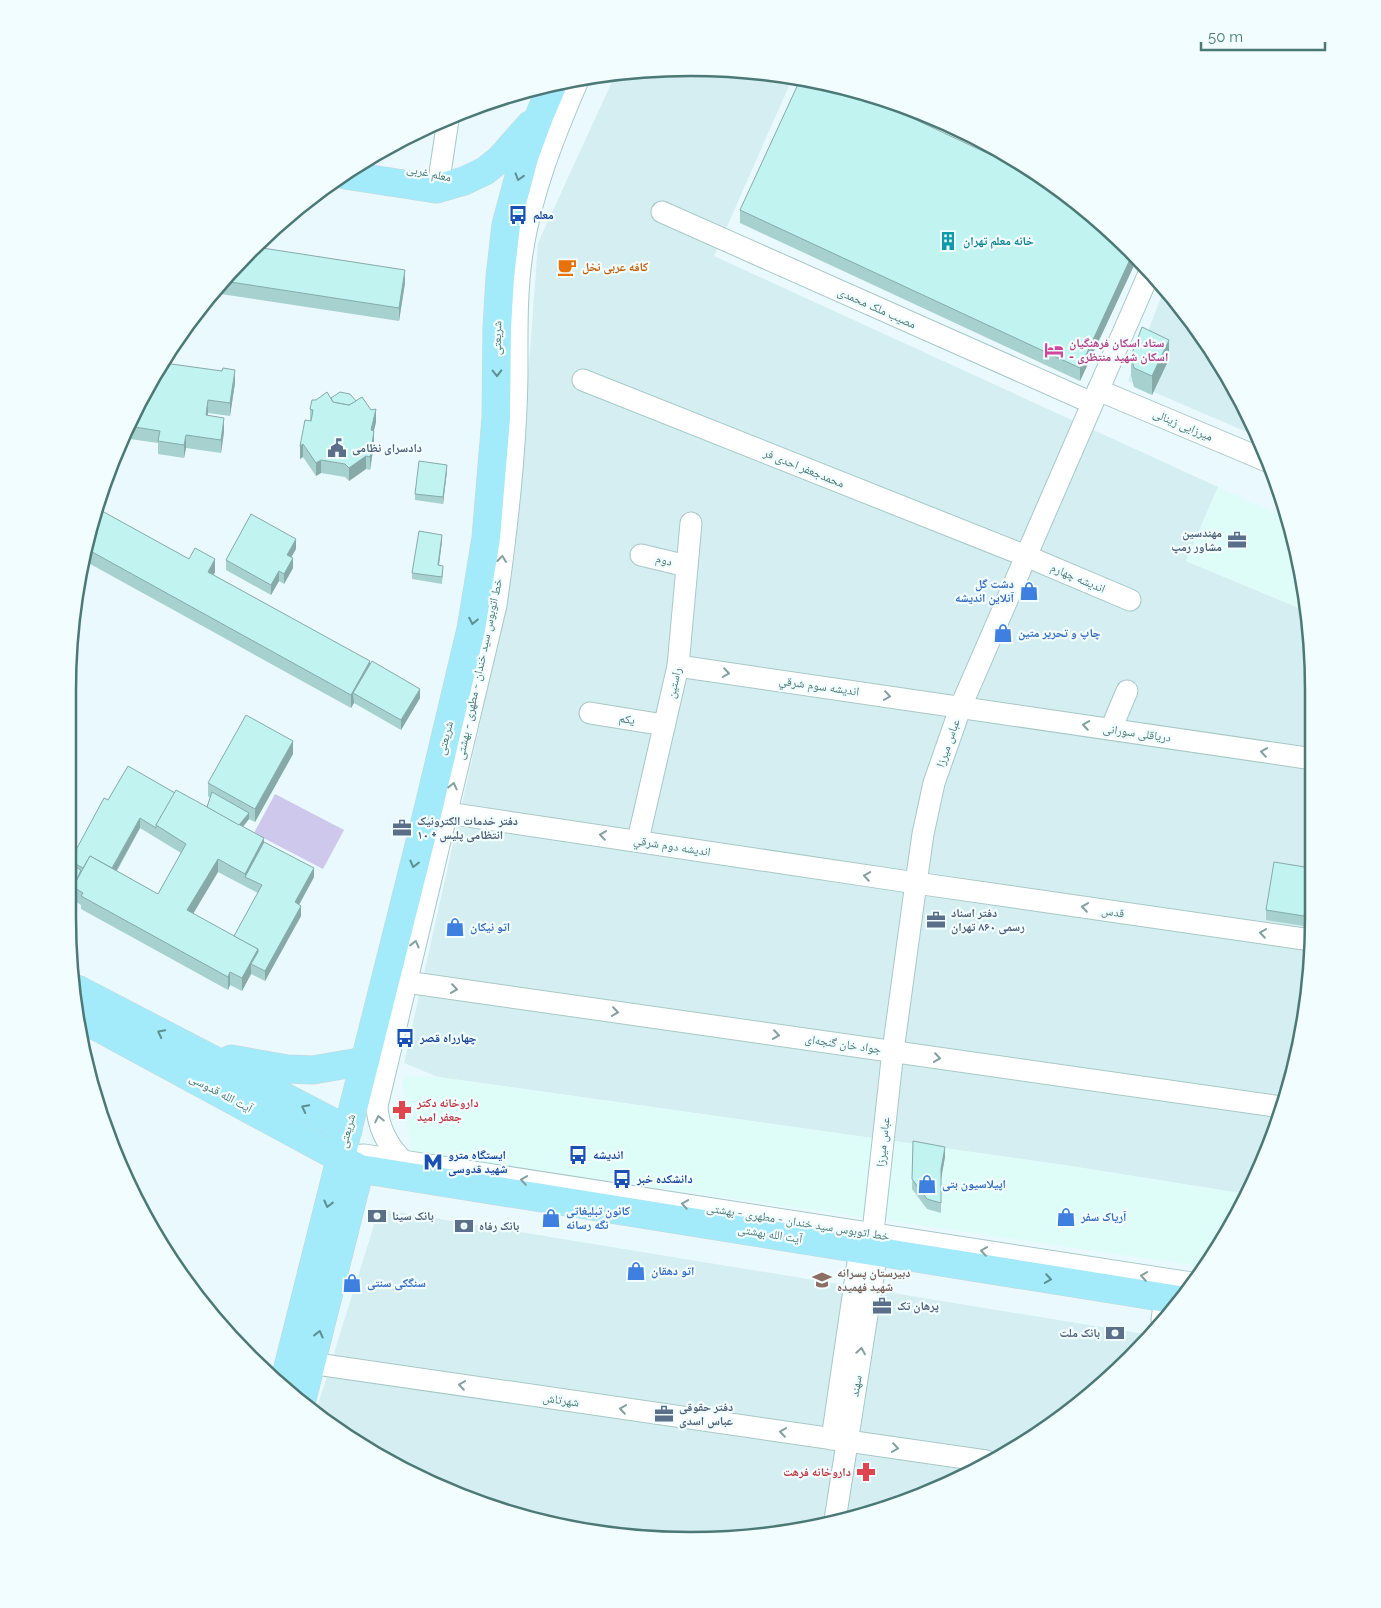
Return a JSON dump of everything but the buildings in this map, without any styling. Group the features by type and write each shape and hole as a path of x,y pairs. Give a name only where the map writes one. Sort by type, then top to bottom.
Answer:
{"main road":[{"name":"شریعتی","path":"300,1391 295,1369 350,1163 348,1130 365,1062 396,980 437,811 486,538 496,418 497,328 504,237 515,189 549,93"},
{"path":"452,178 486,170 500,159 540,114"},
{"name":"معلم غربی","path":"376,163 452,178"},
{"name":"معلم غربی","path":"355,176 436,189 452,178"},
{"path":"452,178 488,191 493,195 498,204 504,237"},
{"name":"آیت الله قدوسی","path":"81,991 348,1130"},
{"name":"آیت الله قدوسی","path":"85,1020 350,1163"},
{"path":"199,1053 287,1069 328,1068 365,1062"},
{"name":"آیت الله بهشتی","path":"350,1163 870,1246 1166,1305"}],"street":[{"name":"خط اتوبوس سید خندان - مطهری - بهشتی","path":"437,811 490,631 500,577 513,450 520,276 526,229 543,169 575,87"},
{"path":"448,126 452,178"},
{"name":"مصیب ملک محمدی","path":"662,212 1095,396"},
{"name":"عباس میرزا","path":"839,1440 870,1246 893,1051 923,834 934,783 961,706 1146,279"},
{"name":"محمدجعفر احدی فر","path":"582,380 1026,556"},
{"name":"میرزایی زینالی","path":"1095,396 1259,458"},
{"name":"راستین","path":"638,840 678,666 691,523"},
{"name":"دوم","path":"640,555 687,566"},
{"name":"اندیشه چهارم","path":"1026,556 1130,600"},
{"name":"اندیشه سوم شرقي","path":"678,666 961,706"},
{"path":"1111,729 1127,691"},
{"name":"دریاقلی سورانی","path":"961,706 1305,758"},
{"name":"یکم","path":"590,713 664,725"},
{"name":"انديشه دوم شرقي","path":"437,811 916,883"},
{"name":"قدس","path":"916,883 1304,939"},
{"path":"396,980 377,1106 379,1122 386,1141 403,1161"},
{"name":"جواد خان گنجه‌ای","path":"396,980 1275,1106"},
{"name":"خط اتوبوس سید خندان - مطهری - بهشتی","path":"350,1163 364,1155 870,1246 1184,1283"},
{"name":"شهرتاش","path":"295,1369 979,1459"},
{"path":"835,1514 839,1440"}],"shaded area":[{"path":"690,76 731,78 789,85 714,256 1218,487 1186,561 1299,608 1305,690 1305,918 1299,998 1284,1076 1272,1115 1258,1153 1239,1193 1064,1165 438,1077 404,1063 481,719 515,553 538,243 612,82"},
{"path":"1162,297 1201,349 1222,383 1247,432 1128,381"},
{"path":"1218,487 1279,515 1293,571 1299,608 1186,561"},
{"path":"275,794 344,830 323,869 254,833"},
{"path":"402,1076 438,1077 1064,1165 1239,1193 1222,1225 1196,1266 411,1152"},
{"path":"379,1209 1142,1334 1096,1379 1064,1405 998,1449 962,1468 926,1485 849,1511 810,1520 731,1530 690,1532 650,1530 571,1520 532,1511 455,1485 419,1468 383,1449 318,1406"}],"place":[{"name":"معلم","path":"518,215"},
{"name":"خانه معلم تهران","path":"948,241"},
{"name":"کافه عربی نخل","path":"567,267"},
{"name":"ستاد اسکان فرهنگیان - اسکان شهید منتظری","path":"1054,350"},
{"name":"دادسرای نظامی","path":"337,448"},
{"name":"مهندسین مشاور رمپ","path":"1237,540"},
{"name":"دشت گل آنلاین اندیشه","path":"1029,591"},
{"name":"چاپ و تحریر متین","path":"1003,633"},
{"name":"دفتر خدمات الکترونیک انتظامی پلیس + ۱۰","path":"402,828"},
{"name":"دفتر اسناد رسمی ۸۶۰ تهران","path":"936,920"},
{"name":"اتو نیکان","path":"455,927"},
{"name":"چهارراه قصر","path":"405,1038"},
{"name":"داروخانه دکتر جعفر امید","path":"402,1110"},
{"name":"اندیشه","path":"578,1155"},
{"name":"ایستگاه مترو شهید قدوسی","path":"433,1162"},
{"name":"دانشکده خبر","path":"622,1179"},
{"name":"اپیلاسیون بتی","path":"927,1184"},
{"name":"بانک سینا","path":"377,1216"},
{"name":"آریاک سفر","path":"1066,1217"},
{"name":"کانون تبلیغاتی نگه رسانه","path":"551,1218"},
{"name":"بانک رفاه","path":"464,1226"},
{"name":"اتو دهقان","path":"636,1271"},
{"name":"دبیرستان پسرانه شهید فهمیده","path":"822,1280"},
{"name":"سنگکی سنتی","path":"352,1283"},
{"name":"پرهان تک","path":"882,1306"},
{"name":"بانک ملت","path":"1115,1333"},
{"name":"دفتر حقوقی عباس اسدی","path":"664,1414"},
{"name":"داروخانه فرهت","path":"866,1472"}]}
